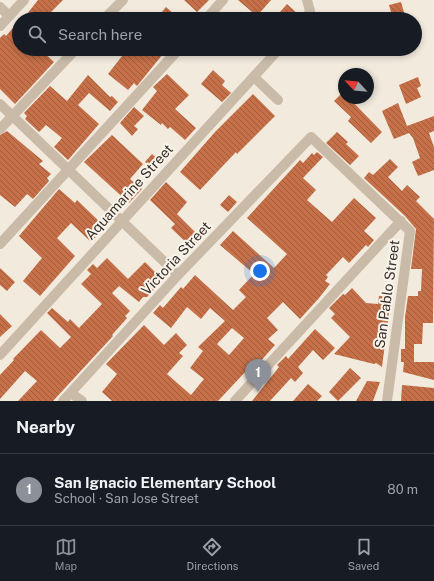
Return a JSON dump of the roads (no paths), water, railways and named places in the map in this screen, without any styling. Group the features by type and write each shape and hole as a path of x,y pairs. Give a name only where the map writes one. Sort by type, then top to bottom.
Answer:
{"street":[{"path":"13,12 24,0"},
{"path":"111,12 123,0"},
{"path":"212,12 223,0"},
{"path":"307,0 310,12"},
{"path":"0,7 9,16"},
{"path":"0,26 12,13"},
{"path":"0,128 69,56"},
{"path":"0,244 173,56"},
{"name":"Aquamarine Street","path":"0,355 273,56"},
{"path":"254,77 278,100"},
{"path":"0,104 178,275"},
{"name":"San Pablo Street","path":"311,137 410,231 387,401"},
{"name":"Victoria Street","path":"64,401 178,275 311,137"},
{"path":"235,401 401,221"},
{"path":"71,393 82,401"}],"place":[{"name":"San Ignacio Elementary School","path":"258,392"}]}
